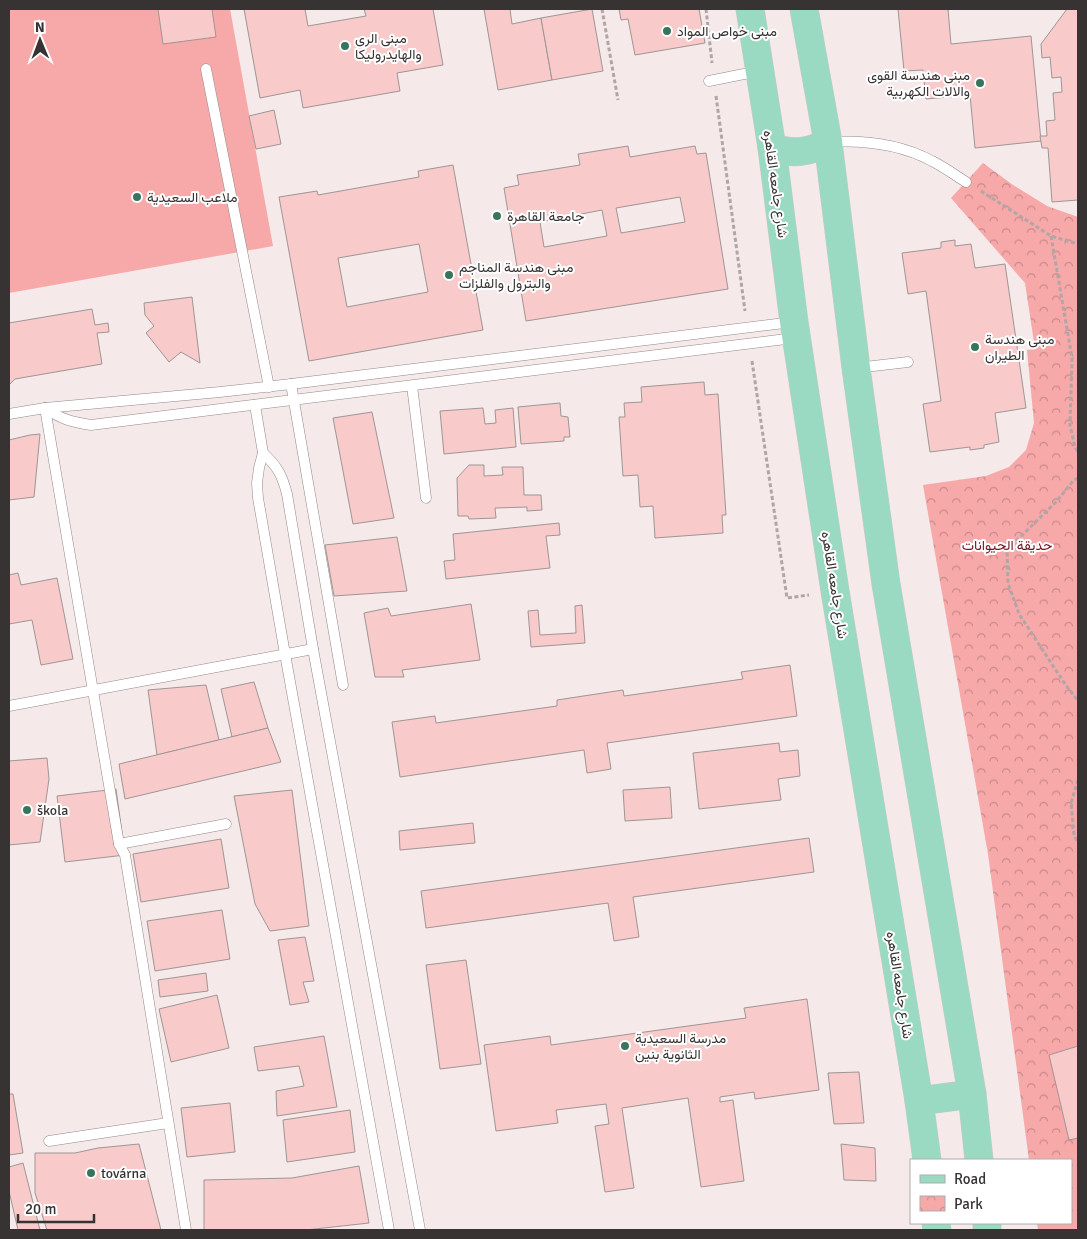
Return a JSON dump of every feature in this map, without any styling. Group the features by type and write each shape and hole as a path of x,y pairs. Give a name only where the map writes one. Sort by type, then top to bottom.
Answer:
{"main road":[{"name":"شارع جامعه القاهره","path":"750,9 772,148 796,330 837,601 927,1159"},
{"path":"804,9 828,142 856,368 886,584 972,1094 979,1159"},
{"path":"772,148 783,151 806,151 818,148 828,142"},
{"path":"919,1101 972,1094"}],"lane":[{"path":"206,69 269,387"},
{"path":"709,81 760,71"},
{"path":"828,142 871,142 892,146 933,161 966,182"},
{"path":"45,408 58,417 74,423 91,425 412,386 796,330"},
{"path":"9,414 45,408 269,387 796,330"},
{"path":"856,368 908,362"},
{"path":"291,384 343,685"},
{"path":"412,386 426,498"},
{"path":"255,405 263,453 257,483 258,498 389,1230"},
{"path":"45,408 119,844 125,855 186,1230"},
{"path":"263,453 275,465 283,478 287,494 313,649 420,1230"},
{"path":"9,706 313,649"},
{"path":"119,844 226,824"},
{"path":"49,1141 168,1124"}],"path":[{"path":"602,9 618,100"},
{"path":"966,182 1051,236 1078,244"},
{"path":"1051,236 1072,358 1070,425 1078,452"},
{"path":"1078,478 1007,550 1008,583 1019,614 1078,701"},
{"path":"1078,780 1070,803 1074,835 1078,843"}],"green space":[{"name":"ملاعب السعيدية","path":"9,9 230,9 273,246 9,293"},
{"name":"حديقة الحيوانات","path":"983,163 1013,185 1047,206 1078,217 1078,1230 1038,1230 1037,1224 1072,1224 1072,1159 1029,1159 988,854 923,485 986,476 1009,467 1026,450 1034,423 1027,350 1035,349 1025,283 951,198"}],"building":[{"path":"158,9 212,9 216,37 163,44"},
{"name":"مبنى الرى والهايدروليكا","path":"244,9 305,9 308,26 366,16 364,9 433,9 443,65 397,73 400,91 303,108 300,90 260,98"},
{"path":"484,9 510,9 512,24 541,18 552,80 498,90"},
{"path":"592,9 603,71 552,80 541,18"},
{"name":"مبنى خواص المواد","path":"619,9 699,9 705,43 635,55 628,19 621,20"},
{"name":"مبنى هندسة القوى والالات الكهربية","path":"898,9 948,9 951,44 1031,36 1041,141 975,148 970,95 926,99 923,70 904,71"},
{"path":"1067,9 1078,9 1078,200 1052,202 1048,148 1042,148 1040,136 1047,136 1046,121 1055,120 1053,93 1062,92 1061,77 1052,78 1050,57 1042,58 1041,44"},
{"path":"274,110 281,144 256,149 249,116"},
{"path":"628,146 630,157 695,146 697,154 706,153 728,289 526,321 504,188 519,185 517,175 580,165 578,154","holes":["680,197 685,222 621,233 616,208","602,210 607,236 544,247 540,222"]},
{"name":"مبنى هندسة المناجم والبترول والفلزات","path":"453,165 483,330 309,361 279,197 317,191 318,195 419,177 418,171","holes":["419,244 428,292 347,307 338,258"]},
{"name":"مبنى هندسة الطيران","path":"955,240 955,246 971,244 975,268 1005,264 1026,408 995,413 999,442 984,445 984,448 970,450 970,447 930,452 923,404 941,401 926,291 908,294 902,253 941,248 941,242"},
{"path":"192,297 200,363 181,352 169,362 146,333 154,326 145,315 144,303"},
{"path":"92,309 95,325 108,323 109,332 97,333 102,364 15,379 9,385 9,323"},
{"path":"704,382 705,395 718,394 726,515 722,515 723,533 655,538 653,506 640,507 638,475 623,476 619,417 625,417 624,403 642,402 641,387"},
{"path":"560,403 561,416 568,417 570,437 564,437 564,441 521,444 518,407"},
{"path":"483,408 485,424 496,423 495,410 513,408 516,447 444,454 440,411"},
{"path":"372,412 394,518 353,524 333,418"},
{"path":"40,434 34,497 9,500 9,440"},
{"path":"469,465 484,465 484,476 503,475 502,467 523,467 524,495 541,495 542,510 527,511 527,507 495,508 496,518 469,519 468,516 458,516 457,478"},
{"path":"559,523 560,535 546,536 550,568 446,579 444,561 455,560 453,534"},
{"path":"397,537 407,591 334,596 325,545"},
{"path":"18,573 21,585 57,578 73,659 41,665 32,620 9,624 9,575"},
{"path":"471,604 480,660 402,670 404,677 375,677 364,613 388,608 391,616"},
{"path":"582,605 585,643 531,647 528,611 538,610 540,635 576,633 575,606"},
{"path":"790,665 797,716 607,743 611,769 587,773 584,750 400,777 392,722 435,716 436,723 557,706 557,700 623,690 624,696 743,679 741,672"},
{"path":"254,682 268,728 232,737 221,689"},
{"path":"206,685 219,740 157,755 148,690"},
{"path":"268,728 281,762 125,799 119,764"},
{"path":"779,743 780,752 798,750 800,776 778,779 781,800 699,809 693,753"},
{"name":"škola","path":"47,758 49,779 40,842 9,845 9,761"},
{"path":"670,787 672,818 625,821 623,790"},
{"path":"116,789 125,855 65,862 57,796"},
{"path":"292,790 309,926 270,931 255,904 234,796"},
{"path":"473,823 475,843 400,850 399,831"},
{"path":"809,838 814,872 633,897 639,937 614,941 608,903 426,928 421,891"},
{"path":"221,839 229,888 141,902 133,854"},
{"path":"222,910 230,959 155,971 147,921"},
{"path":"305,937 314,981 303,982 309,1002 290,1005 278,940"},
{"path":"466,960 481,1064 440,1069 426,965"},
{"path":"206,973 208,991 160,997 158,980"},
{"path":"217,995 229,1048 171,1062 159,1009"},
{"path":"807,999 819,1090 755,1099 754,1092 720,1097 720,1102 733,1100 744,1181 701,1187 688,1098 622,1108 634,1188 605,1192 595,1126 609,1124 606,1104 556,1110 558,1123 496,1131 484,1045 550,1036 551,1045 746,1018 744,1008"},
{"path":"324,1036 337,1107 277,1116 276,1091 304,1086 299,1066 258,1071 254,1047"},
{"path":"1078,1046 1078,1138 1069,1140 1049,1055"},
{"path":"859,1072 864,1123 834,1124 828,1073"},
{"path":"9,1094 13,1094 23,1153 9,1155"},
{"path":"230,1103 235,1152 187,1157 181,1108"},
{"path":"350,1110 355,1152 287,1162 283,1120"},
{"name":"továrna","path":"139,1144 161,1230 47,1230 35,1193 35,1153 75,1153 98,1148"},
{"path":"841,1144 875,1148 876,1181 844,1180"},
{"path":"23,1163 40,1230 18,1230 9,1191 9,1167"},
{"path":"359,1166 369,1223 306,1230 204,1230 204,1180 292,1178"}],"place":[{"name":"مبنى خواص المواد","path":"667,31"},
{"name":"مبنى الرى والهايدروليكا","path":"345,46"},
{"name":"مبنى هندسة القوى والالات الكهربية","path":"980,83"},
{"name":"ملاعب السعيدية","path":"137,197"},
{"name":"جامعة القاهرة","path":"497,216"},
{"name":"مبنى هندسة المناجم والبترول والفلزات","path":"449,275"},
{"name":"مبنى هندسة الطيران","path":"975,347"},
{"name":"škola","path":"27,810"},
{"name":"مدرسة السعيدية الثانوية بنين","path":"625,1046"},
{"name":"továrna","path":"91,1173"}]}
